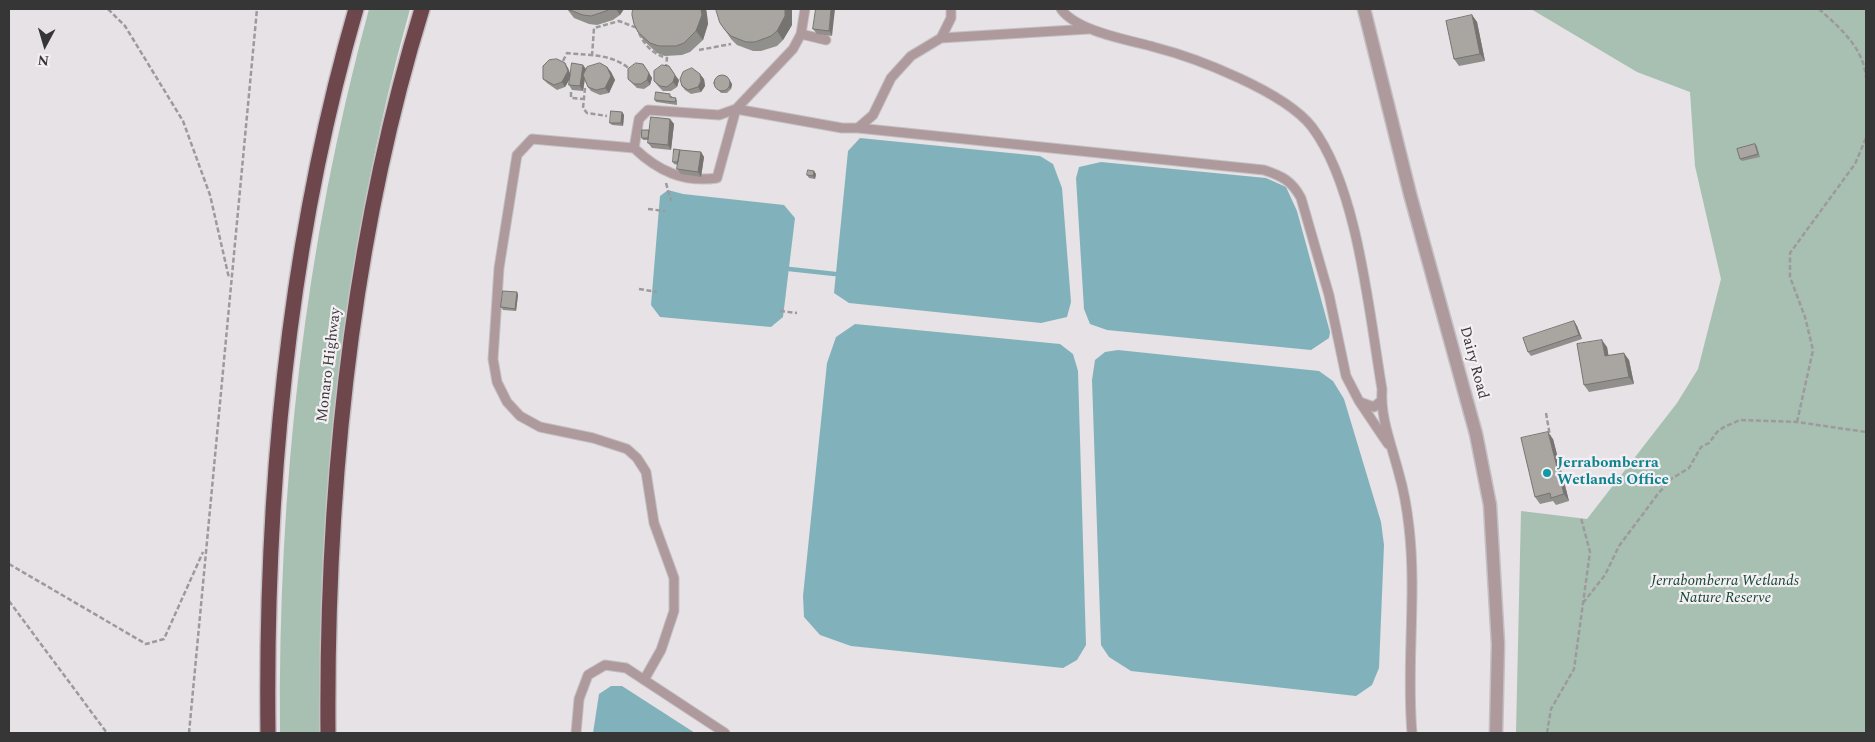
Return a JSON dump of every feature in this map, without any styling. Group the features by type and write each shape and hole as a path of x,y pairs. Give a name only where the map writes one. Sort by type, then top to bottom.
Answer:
{"highway":[{"path":"268,733 270,554 287,356 296,291 316,178 356,9"},
{"name":"Monaro Highway","path":"328,733 331,548 340,421 348,354 365,247 384,150 404,69 422,9"}],"street":[{"name":"Dairy Road","path":"1364,9 1410,194 1476,434 1490,505 1498,644 1496,733"}],"lane":[{"path":"644,680 661,650 674,611 674,578 654,523 646,472 637,458 627,449 593,438 540,427 520,416 507,402 497,382 493,359 499,268 516,155 532,139 634,148 646,159 675,177 699,181 717,178 736,109 793,49 801,34 805,9"},
{"path":"941,38 951,18 951,9"},
{"path":"1061,9 1089,29"},
{"path":"858,128 873,115 891,78 912,56 941,38 1089,29 1173,52 1250,84 1292,109 1311,126 1328,155 1343,193 1359,253 1382,388 1381,401 1390,449 1399,473 1410,538 1409,702 1412,733"},
{"path":"801,34 826,40"},
{"path":"634,148 639,120 648,110 719,114 736,109 842,128 858,128 1264,170 1282,176 1294,185 1301,198 1329,296 1346,376 1359,401 1390,449"},
{"path":"1359,401 1374,407 1381,401"},
{"path":"576,733 579,699 588,675 605,665 626,668 725,733"}],"path":[{"path":"108,9 125,26 183,121 210,195 230,282"},
{"path":"189,733 257,9"},
{"path":"1819,9 1851,39 1866,68 1866,78"},
{"path":"592,56 594,28 619,21 637,27 645,44 652,52 667,58 666,67"},
{"path":"700,50 732,44"},
{"path":"563,62 567,53 611,57 631,70"},
{"path":"598,56 598,65"},
{"path":"585,88 583,108 588,113 607,116"},
{"path":"571,92 571,98 584,99"},
{"path":"1797,422 1813,350 1805,317 1790,277 1790,253 1855,164 1866,138"},
{"path":"666,183 671,201"},
{"path":"648,209 665,211"},
{"path":"639,290 657,292"},
{"path":"780,311 798,313"},
{"path":"1546,412 1551,439"},
{"path":"1583,603 1602,579 1619,546 1657,495 1671,479 1694,463 1701,447 1712,440 1717,432 1740,420 1797,422 1866,432"},
{"path":"1546,733 1551,709 1574,669 1590,552 1581,518"},
{"path":"9,564 146,644 164,638 205,549"},
{"path":"9,601 107,733"}],"green space":[{"path":"369,9 410,9 387,98 368,187 352,277 340,368 330,458 324,550 320,733 280,733 284,549 290,458 299,368 327,188 346,99"},
{"name":"Jerrabomberra Wetlands Nature Reserve","path":"1531,9 1866,9 1866,733 1516,733 1521,511 1587,519 1677,403 1698,369 1721,279 1695,166 1690,92 1637,72"}],"water":[{"path":"860,138 1040,156 1053,164 1062,188 1071,302 1067,317 1041,323 849,303 834,293 848,151"},
{"path":"1101,162 1266,178 1286,187 1297,211 1330,332 1329,338 1311,350 1107,330 1090,324 1084,309 1076,178 1079,167"},
{"path":"668,190 683,194 784,205 795,218 783,317 771,327 660,317 651,305 660,196"},
{"path":"855,324 1060,344 1073,354 1078,371 1086,645 1077,660 1063,668 851,646 820,635 804,617 803,596 827,363 836,337"},
{"path":"1118,350 1319,371 1333,381 1344,399 1381,522 1384,545 1379,668 1372,685 1356,696 1131,671 1109,657 1101,645 1092,380 1095,360 1105,352"},
{"path":"611,686 622,686 695,733 593,733 599,694"}],"building":[{"path":"568,9 610,9 591,16"},
{"path":"633,9 701,9 702,15 696,31 684,43 676,46 659,46 650,43 638,32 632,15"},
{"path":"716,9 785,9 785,16 777,31 771,36 755,42 746,42 731,36 725,30 720,23"},
{"path":"816,9 831,9 829,31 813,29"},
{"path":"1472,15 1480,54 1454,59 1446,21"},
{"path":"557,59 565,63 568,71 562,82 554,85 543,79 543,66 549,60"},
{"path":"572,63 583,65 580,86 569,85"},
{"path":"600,63 607,67 611,76 605,88 596,90 588,87 583,75 587,67"},
{"path":"636,63 643,64 649,73 647,80 641,84 634,84 628,79 628,69"},
{"path":"662,65 669,66 675,75 673,82 667,87 660,86 654,81 654,71"},
{"path":"692,68 700,74 701,81 698,87 688,90 682,86 680,79 683,72"},
{"path":"722,75 728,77 730,83 728,89 722,91 716,89 714,83 716,77"},
{"path":"656,92 670,94 670,97 676,98 675,102 655,100"},
{"path":"611,111 622,112 621,123 610,123"},
{"path":"651,117 670,119 668,145 648,143"},
{"path":"642,130 649,130 648,138 642,138"},
{"path":"1755,144 1758,154 1740,159 1737,149"},
{"path":"674,149 680,150 678,162 673,162"},
{"path":"680,150 701,152 698,172 677,169"},
{"path":"808,170 814,171 813,176 807,175"},
{"path":"503,291 517,292 515,309 501,307"},
{"path":"1574,321 1579,335 1528,352 1523,338"},
{"path":"1602,340 1605,356 1624,353 1629,377 1584,385 1577,344"},
{"name":"Jerrabomberra Wetlands Office","path":"1548,432 1564,494 1551,498 1550,493 1535,497 1521,438"}],"waterway":[{"path":"789,269 835,274"}],"place":[{"name":"Jerrabomberra Wetlands Office","path":"1547,473"}]}
